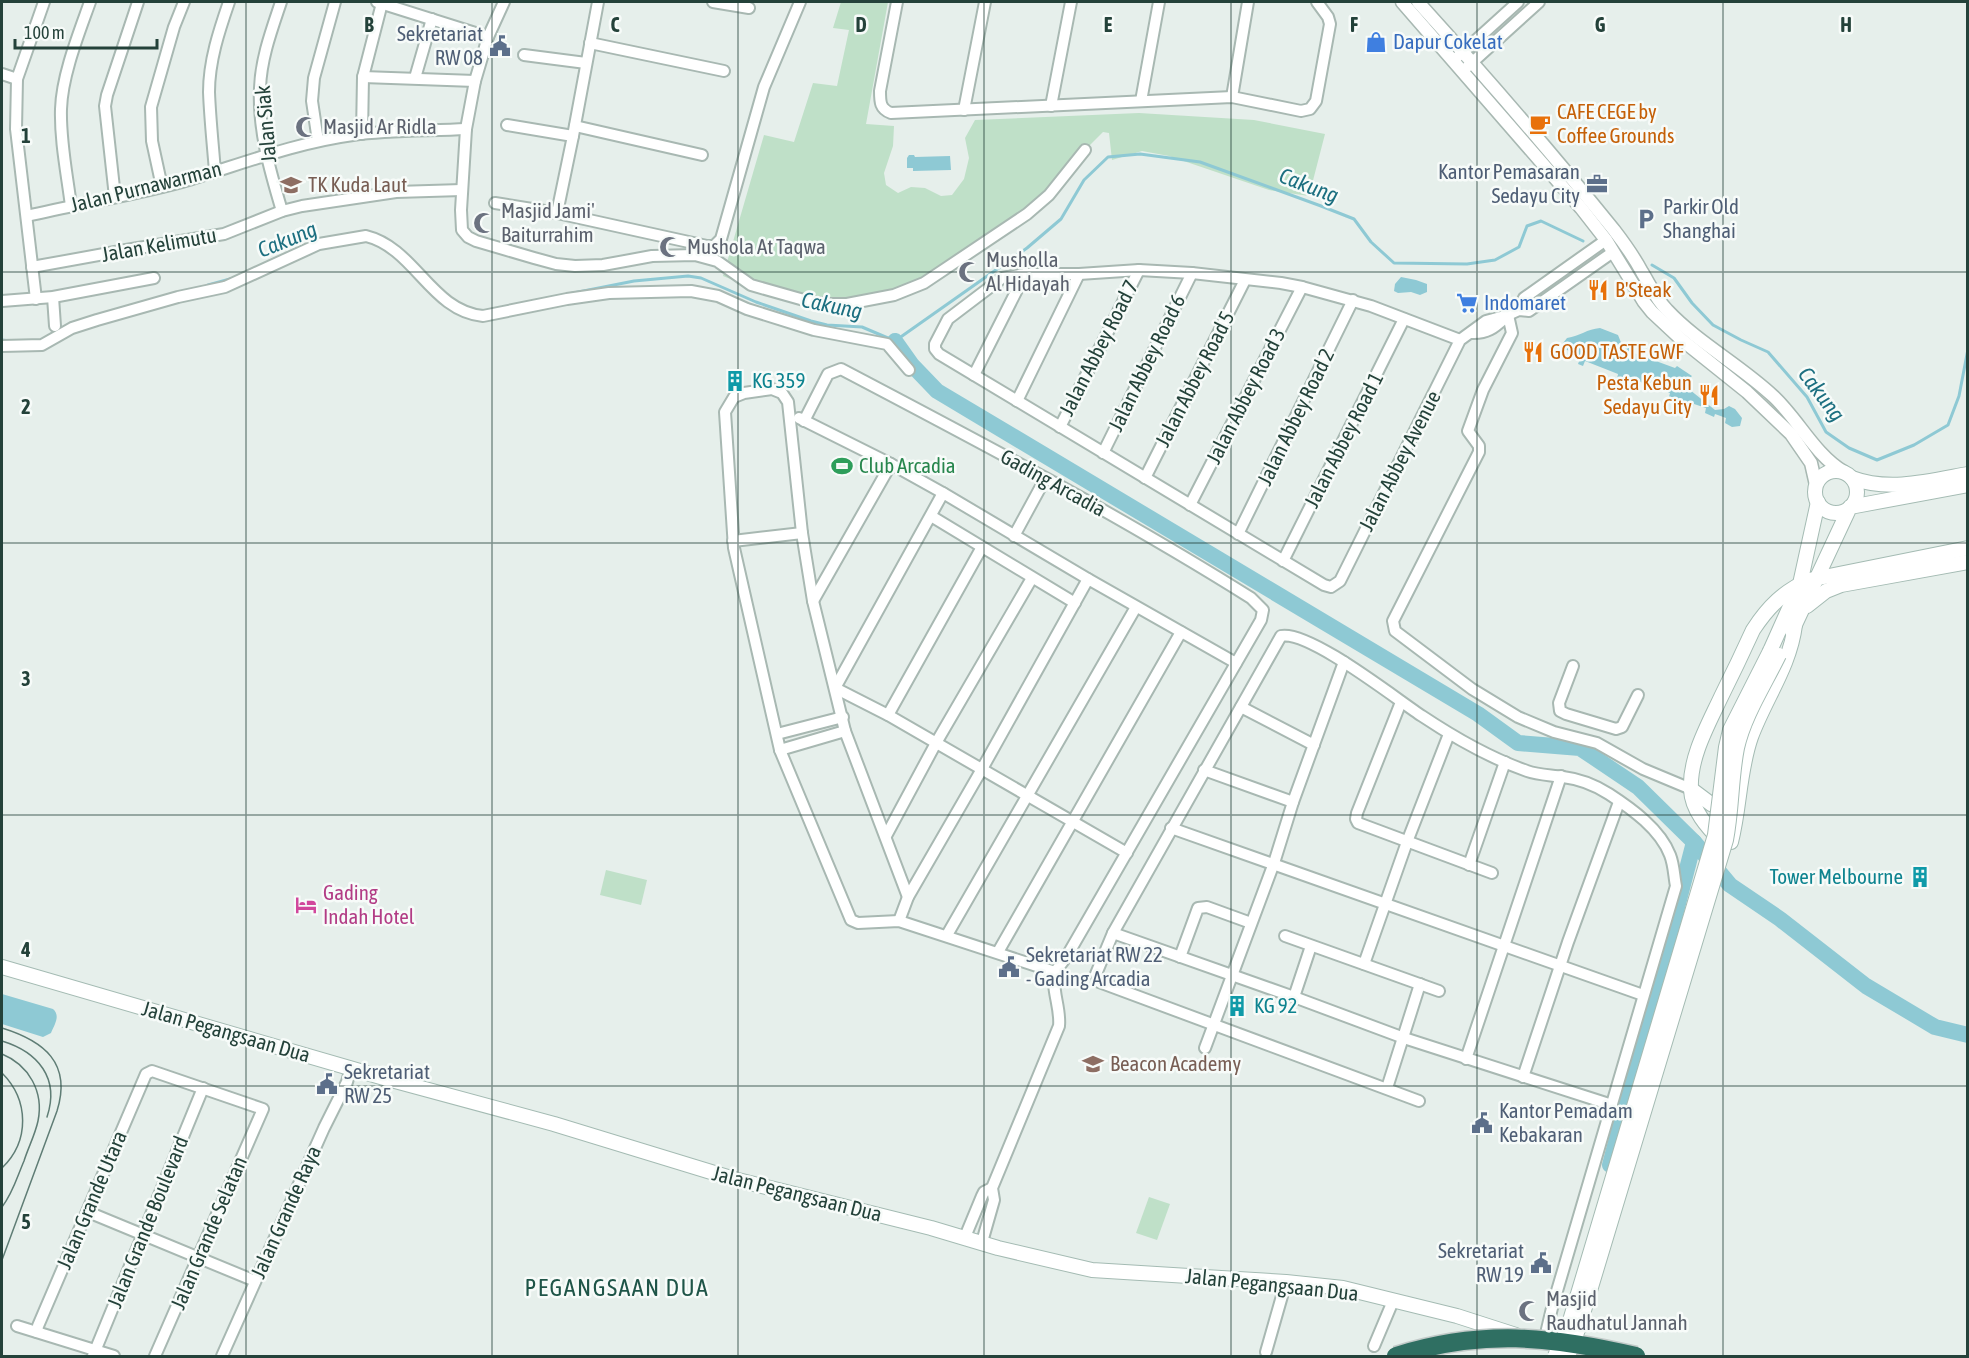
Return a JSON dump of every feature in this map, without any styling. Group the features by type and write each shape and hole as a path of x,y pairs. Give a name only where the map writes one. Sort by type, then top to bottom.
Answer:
{"highway":[{"path":"1396,1356 1446,1343 1503,1337 1567,1343 1636,1356"}],"main road":[{"path":"1848,475 1857,492 1854,502 1845,511 1833,513 1827,511 1816,497 1816,485 1827,473 1838,471 1873,484 1900,485 1968,474"},
{"path":"1850,507 1968,485"},
{"path":"1774,653 1800,584 1818,502"},
{"path":"1561,1350 1715,835 1730,730 1774,653 1796,625 1850,507"},
{"path":"1729,849 1702,819 1694,804 1691,789 1698,744 1753,630 1773,603 1800,584 1818,578 1968,548"},
{"path":"1948,551 1951,566"},
{"path":"1804,609 1818,596 1841,585 1968,562"},
{"path":"1561,1350 1716,892 1736,821 1743,768 1751,738 1763,708 1788,660 1796,625"},
{"path":"1691,789 1705,801 1722,808 1731,809 1740,798"},
{"name":"Jalan Pegangsaan Dua","path":"2,967 554,1124 734,1179 1092,1270 1286,1282 1342,1288 1457,1316 1561,1350 1605,1356"}],"street":[{"path":"36,299 16,129 17,79 44,2"},
{"path":"71,206 64,156 61,108 70,63 90,2"},
{"path":"115,197 105,106 138,2"},
{"path":"162,187 152,141 151,107 174,27 184,2"},
{"path":"215,172 209,91 218,34 230,2"},
{"name":"Jalan Siak","path":"281,2 264,61 260,86 265,154 282,211"},
{"path":"318,141 312,101 314,78 334,2"},
{"path":"362,134 363,77 379,2 488,37"},
{"path":"504,2 488,37 475,81 466,129 462,230 468,237 556,264 603,265 652,256 695,255 717,261 751,285 811,302 847,304 894,295 924,283 1027,214 1049,195 1084,150"},
{"path":"557,213 590,43 595,2"},
{"path":"713,2 748,8"},
{"path":"495,203 557,213 714,246 721,239 764,87 800,2"},
{"path":"897,2 880,91 880,105 891,113 1232,97 1301,111 1310,110 1316,101 1330,24 1329,17 1317,2"},
{"path":"964,110 985,2"},
{"path":"1051,106 1071,2"},
{"path":"1141,101 1159,2"},
{"path":"1232,97 1248,2"},
{"path":"1402,2 1454,60 1467,66"},
{"path":"1418,2 1463,51 1467,66 1581,208 1624,245 1654,294 1667,310 1684,327 1773,396 1837,468 1848,475"},
{"path":"1454,60 1518,2"},
{"path":"1467,66 1539,2"},
{"path":"415,78 432,19"},
{"path":"590,43 724,71"},
{"path":"524,55 586,63"},
{"path":"2,74 17,79"},
{"path":"363,77 475,81"},
{"path":"507,125 574,131 702,155"},
{"name":"Jalan Purnawarman","path":"27,216 162,187 215,172 265,154 318,141 362,134 466,129"},
{"name":"Jalan Kelimutu","path":"32,267 224,234 282,211 302,206 374,194 462,190"},
{"path":"2,346 42,345 72,328 178,297 225,287 319,244 366,236 394,249 451,305 475,315 483,316 567,298 609,293 652,291 705,293 814,330 887,344 909,370"},
{"path":"1611,236 1613,252 1652,312 1682,340 1747,392 1791,434 1811,463 1816,485"},
{"path":"1519,310 1524,298 1611,236"},
{"path":"1283,561 939,354 935,349 935,344 948,319 1002,278 1025,274 1079,274 1139,270 1192,273 1302,287 1353,300 1460,340 1486,321 1519,310 1529,310 1624,245"},
{"name":"Jalan Abbey Road 7","path":"1060,427 1139,270"},
{"name":"Jalan Abbey Road 6","path":"1103,453 1192,273"},
{"path":"974,375 1025,274"},
{"path":"1017,401 1079,274"},
{"path":"2,301 53,297 154,278"},
{"name":"Jalan Abbey Road 5","path":"1145,478 1245,280"},
{"name":"Jalan Abbey Road 3","path":"1190,505 1302,287"},
{"path":"53,297 55,326"},
{"name":"Jalan Abbey Road 2","path":"1238,534 1353,300"},
{"path":"1508,315 1512,333 1483,390 1468,431 1479,446 1479,452 1393,621 1395,631 1472,689 1518,717 1554,732 1597,743 1642,769 1691,789"},
{"name":"Jalan Abbey Road 1","path":"1283,561 1404,319"},
{"name":"Jalan Abbey Avenue","path":"1283,561 1324,585 1331,587 1340,581 1460,340"},
{"name":"Gading Arcadia","path":"804,421 828,374 841,369 1045,478 1207,570 1259,604 1263,610 1261,620 1067,956 1055,972"},
{"path":"908,897 846,731 813,601 802,533 788,402 782,393 772,389 744,393 734,397 725,412 733,541 780,750 851,920 858,923 899,921 1055,972 1054,988 1059,1011 1059,1026 992,1188 994,1200 982,1242"},
{"path":"790,414 891,464 943,493 1236,663"},
{"path":"813,601 891,464"},
{"path":"1014,536 1045,478"},
{"path":"835,688 943,493"},
{"path":"931,516 1075,603"},
{"path":"733,541 802,533"},
{"path":"888,715 982,547"},
{"path":"886,836 936,743 1032,578"},
{"path":"899,921 908,897 1088,579"},
{"path":"947,935 1136,607"},
{"path":"998,952 1181,632"},
{"path":"1419,1101 1099,982 1096,974 1113,933 1281,636 1287,635 1306,641 1363,673 1449,734 1505,762 1528,771 1561,776 1592,785 1619,802 1651,828 1665,846 1673,864 1676,886 1552,1308 1561,1350"},
{"path":"1205,1048 1274,863 1293,802 1344,663"},
{"path":"1573,666 1559,703 1560,711 1616,729 1622,727 1638,694"},
{"path":"835,688 888,715 1127,853"},
{"path":"1401,702 1359,806 1356,819 1359,823 1492,873"},
{"path":"1241,707 1314,745"},
{"path":"777,734 843,717"},
{"path":"1597,743 1601,723"},
{"path":"780,750 846,731"},
{"path":"1364,964 1407,842 1449,734"},
{"path":"1469,865 1505,762"},
{"path":"1204,770 1293,802"},
{"path":"1466,1059 1561,776"},
{"path":"1523,1077 1619,802"},
{"path":"1171,828 1643,995"},
{"path":"1180,957 1198,908 1201,906 1251,923"},
{"path":"1113,933 1404,1038 1612,1105"},
{"path":"1285,936 1439,991"},
{"path":"1294,997 1311,946"},
{"path":"1386,1088 1420,984"},
{"name":"Jalan Grande Raya","path":"222,1356 351,1068"},
{"name":"Jalan Grande Utara","path":"37,1332 146,1074 152,1071 203,1088"},
{"name":"Jalan Grande Selatan","path":"155,1356 263,1109 203,1088"},
{"name":"Jalan Grande Boulevard","path":"94,1354 203,1088"},
{"path":"961,1236 984,1192 992,1188"},
{"path":"88,1212 255,1281"},
{"path":"1266,1352 1286,1282"},
{"path":"1374,1346 1393,1301"},
{"path":"17,1326 94,1354 114,1356"}],"green space":[{"path":"841,2 888,2 866,124 894,126 893,146 884,173 886,185 898,193 911,187 925,188 941,196 952,195 964,179 969,158 965,138 975,120 1139,113 1254,120 1325,134 1309,196 1269,190 1169,156 1142,151 1112,160 1109,133 1103,132 1078,157 1029,216 917,292 847,308 752,288 723,276 764,135 794,142 813,83 837,86 849,30 833,28"},
{"path":"606,870 647,880 641,905 600,895"},
{"path":"1149,1197 1170,1204 1157,1240 1136,1233"}],"water":[{"path":"909,155 915,157 950,156 951,170 913,171 913,168 907,168"},
{"path":"1401,277 1427,284 1427,292 1420,295 1394,291 1395,284"},
{"path":"1600,328 1618,335 1622,345 1635,350 1634,353 1675,368 1677,366 1692,376 1689,379 1690,390 1715,410 1729,406 1735,409 1742,418 1740,426 1732,427 1725,423 1726,418 1715,414 1714,417 1705,413 1706,408 1694,404 1692,409 1668,401 1670,393 1635,380 1631,389 1617,379 1618,374 1585,361 1583,366 1578,364 1581,356 1560,347 1567,338"},
{"path":"2,994 53,1009 57,1018 51,1033 43,1037 2,1024"}],"waterway":[{"name":"Cakung","path":"533,301 634,281 688,276 701,278 756,302 811,321 827,325 862,327 895,341 1027,248 1061,219 1084,180 1108,157 1140,154 1200,162 1354,219 1371,242 1394,263 1467,264 1495,260 1519,247 1527,226 1541,221 1583,241"},
{"name":"Cakung","path":"1652,265 1674,278 1692,303 1713,325 1768,352 1807,397 1826,432 1849,448 1877,460 1914,445 1948,425 1959,396 1968,349"},
{"name":"Cakung","path":"208,285 230,279"},
{"name":"Cakung","path":"2,340 10,341"},
{"path":"895,341 912,365 937,391 1478,714 1518,743 1580,748 1638,787 1694,842 1730,885 1780,919 1866,986 1935,1027 1968,1035"},
{"path":"1610,1165 1694,842"}],"tram line":[{"path":"2,1028 17,1033 42,1047 51,1056 61,1080 57,1111 2,1260"},
{"path":"2,1041 26,1052 43,1068 51,1090 47,1117"},
{"path":"2,1054 27,1072 39,1100 37,1126 12,1191 2,1207"},
{"path":"2,1073 17,1095 23,1121 18,1146 2,1168"}],"place":[{"name":"Dapur Cokelat","path":"1376,42"},
{"name":"Sekretariat RW 08","path":"500,46"},
{"name":"CAFE CEGE by Coffee Grounds","path":"1540,124"},
{"name":"Masjid Ar Ridla","path":"306,127"},
{"name":"Kantor Pemasaran Sedayu City","path":"1597,184"},
{"name":"TK Kuda Laut","path":"291,185"},
{"name":"Parkir Old Shanghai","path":"1646,219"},
{"name":"Masjid Jami' Baiturrahim","path":"484,223"},
{"name":"Mushola At Taqwa","path":"670,247"},
{"name":"Musholla Al Hidayah","path":"969,272"},
{"name":"B'Steak","path":"1598,290"},
{"name":"Indomaret","path":"1467,303"},
{"name":"GOOD TASTE GWF","path":"1533,352"},
{"name":"KG 359","path":"735,381"},
{"name":"Pesta Kebun Sedayu City","path":"1709,395"},
{"name":"Club Arcadia","path":"842,466"},
{"name":"Tower Melbourne","path":"1920,877"},
{"name":"Gading Indah Hotel","path":"306,905"},
{"name":"Sekretariat RW 22 - Gading Arcadia","path":"1009,967"},
{"name":"KG 92","path":"1237,1006"},
{"name":"Beacon Academy","path":"1093,1064"},
{"name":"Sekretariat RW 25","path":"327,1084"},
{"name":"Kantor Pemadam Kebakaran","path":"1482,1123"},
{"name":"Sekretariat RW 19","path":"1541,1263"},
{"name":"Masjid Raudhatul Jannah","path":"1529,1311"}],"district":[{"name":"PEGANGSAAN DUA","path":"617,1288"}]}
